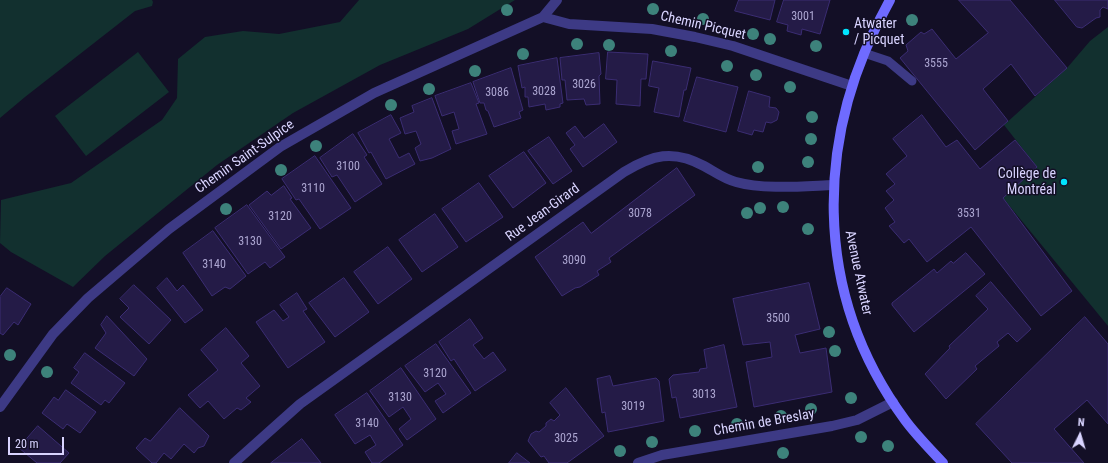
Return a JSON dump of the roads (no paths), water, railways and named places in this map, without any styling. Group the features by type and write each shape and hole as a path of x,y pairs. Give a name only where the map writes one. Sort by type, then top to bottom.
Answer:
{"main road":[{"name":"Avenue Atwater","path":"890,0 864,53 852,86 844,120 833,185 832,207 835,241 846,299 866,354 893,402 913,430 943,463"}],"street":[{"name":"Chemin Saint-Sulpice","path":"0,407 53,334 88,298 169,229 280,147 374,93 543,17 557,0"},
{"name":"Chemin Picquet","path":"543,17 569,24 652,29 695,37 733,46 852,86"},
{"name":"Rue Jean-Girard","path":"234,463 300,404 624,172 643,161 658,156 675,155 689,159 736,182 751,185 833,185"},
{"name":"Chemin de Breslay","path":"638,463 662,455 832,426 857,420 893,402"}],"lane":[{"path":"864,53 888,61 912,81"}],"place":[{"name":"Atwater / Picquet","path":"846,32"},
{"name":"Collège de Montréal","path":"1064,182"}]}
